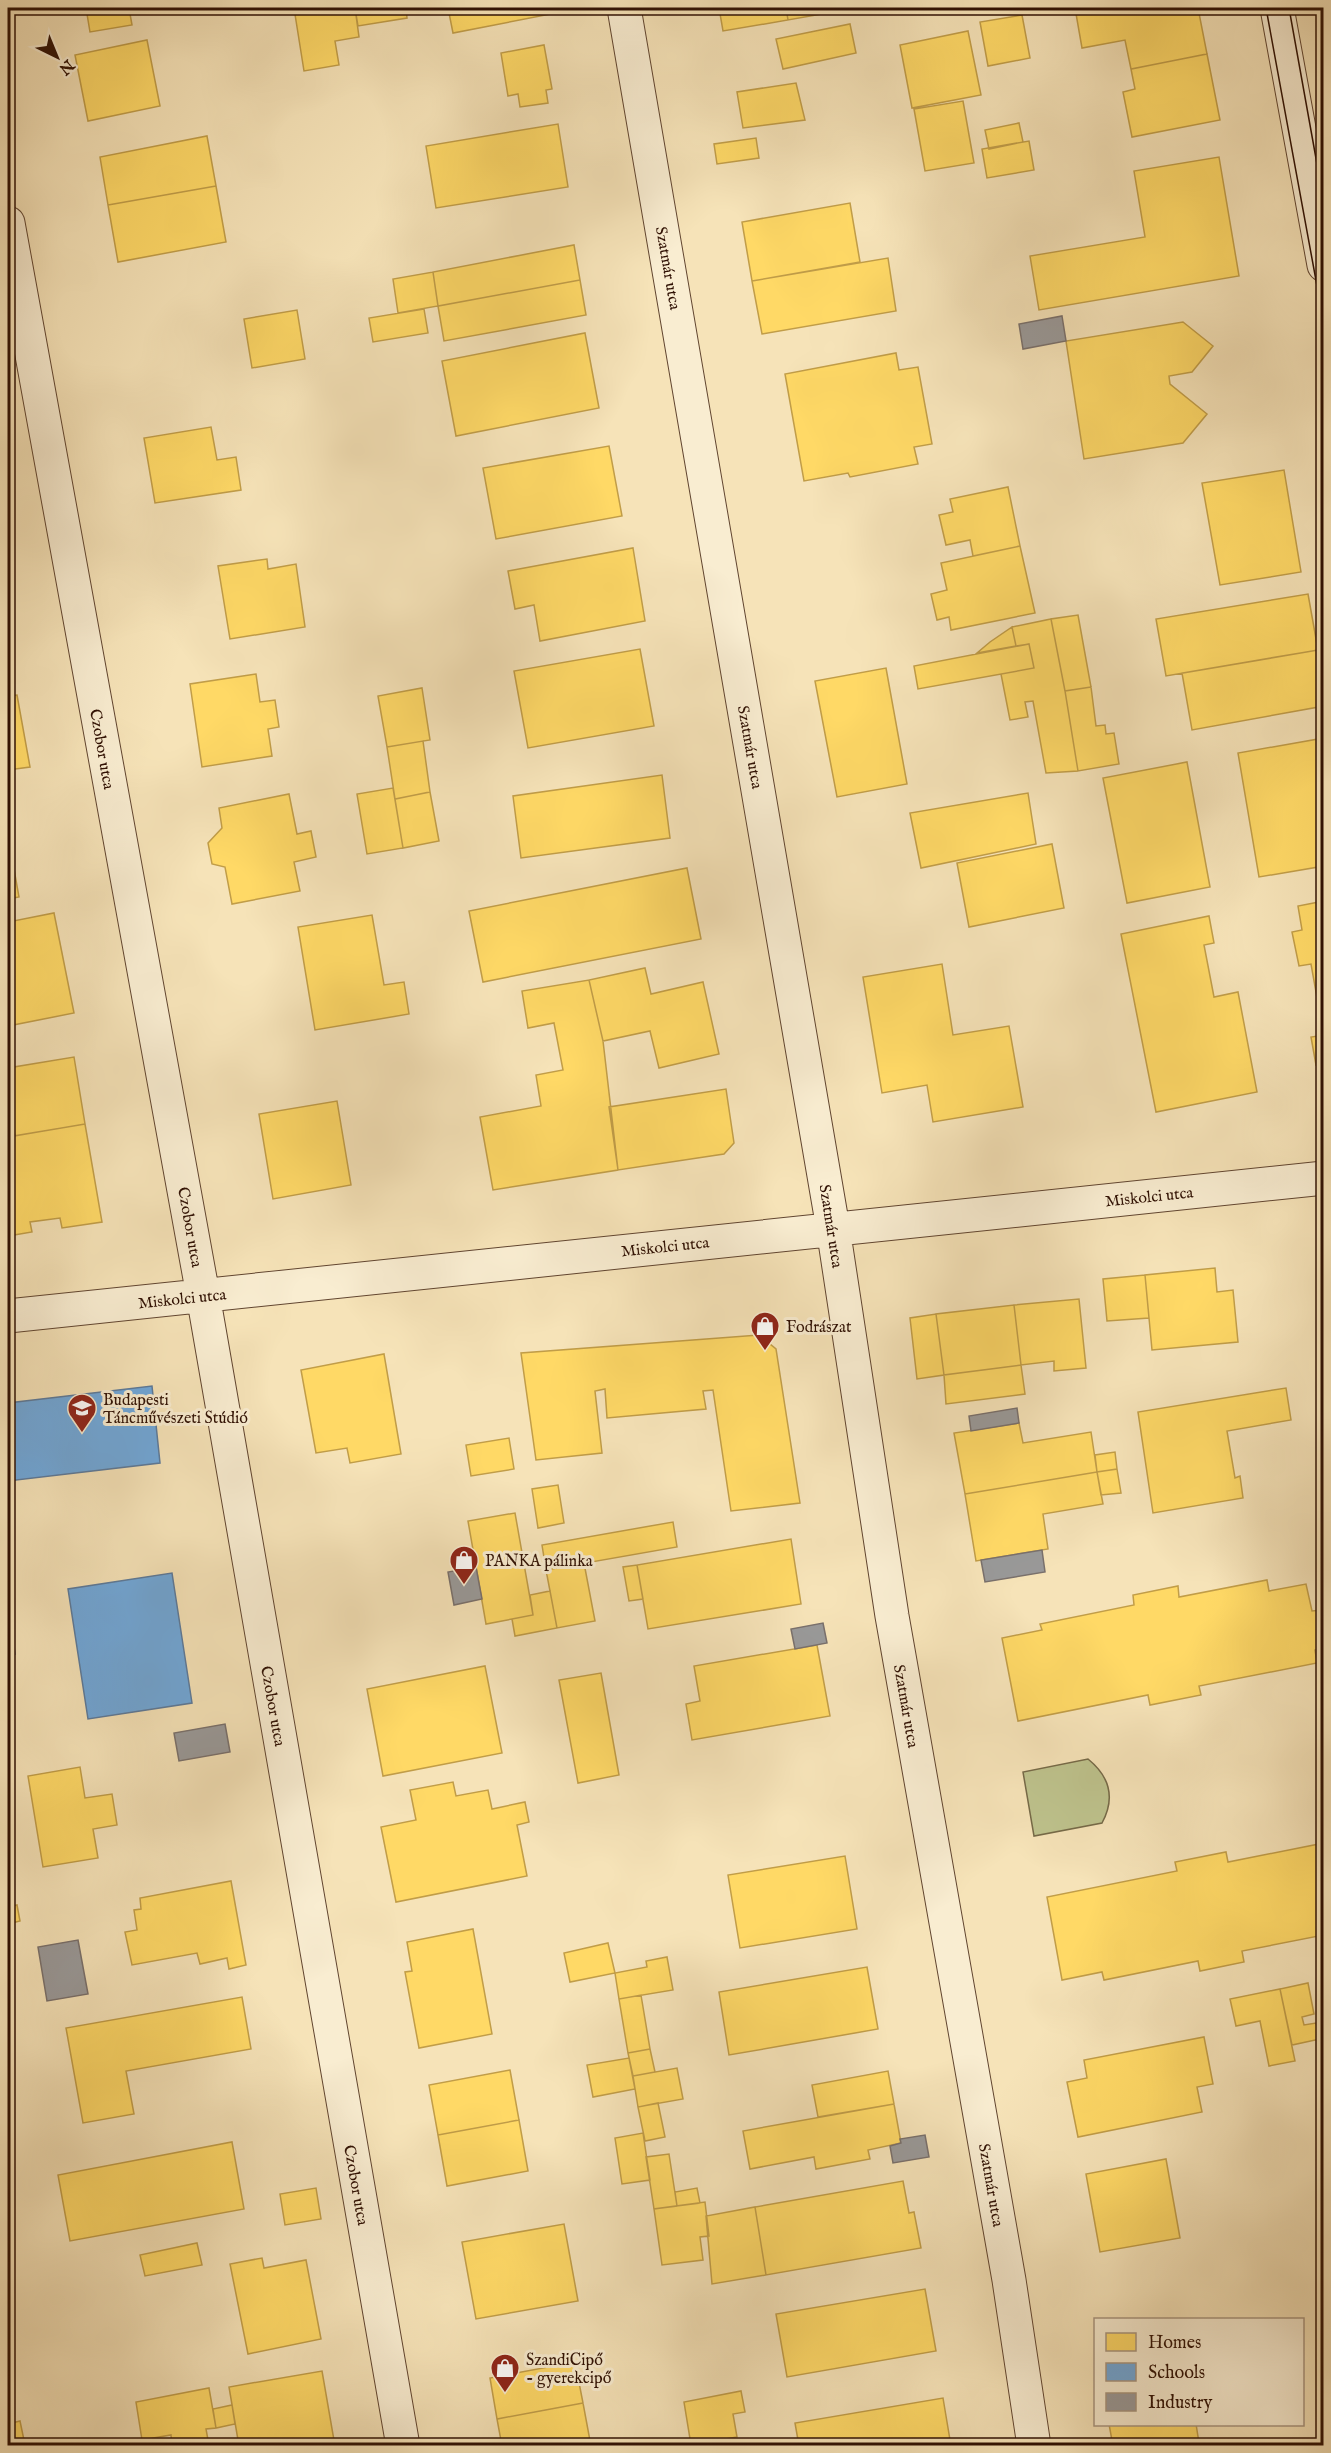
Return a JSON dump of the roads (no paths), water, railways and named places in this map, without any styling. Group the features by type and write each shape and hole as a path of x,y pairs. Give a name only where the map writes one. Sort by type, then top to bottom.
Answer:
{"street":[{"name":"Szatmár utca","path":"624,8 833,1228 892,1616 1009,2280 1034,2445"},
{"path":"1277,8 1323,265"},
{"name":"Czobor utca","path":"8,223 203,1296 403,2445"},
{"name":"Miskolci utca","path":"8,1316 1323,1178"}],"tram line":[{"path":"1266,8 1324,324"},
{"path":"1289,8 1324,203"}],"place":[{"name":"Fodrászat","path":"765,1352"},
{"name":"Budapesti Táncművészeti Stúdió","path":"82,1434"},
{"name":"PANKA pálinka","path":"464,1586"},
{"name":"SzandiCipő - gyerekcipő","path":"505,2394"}]}
